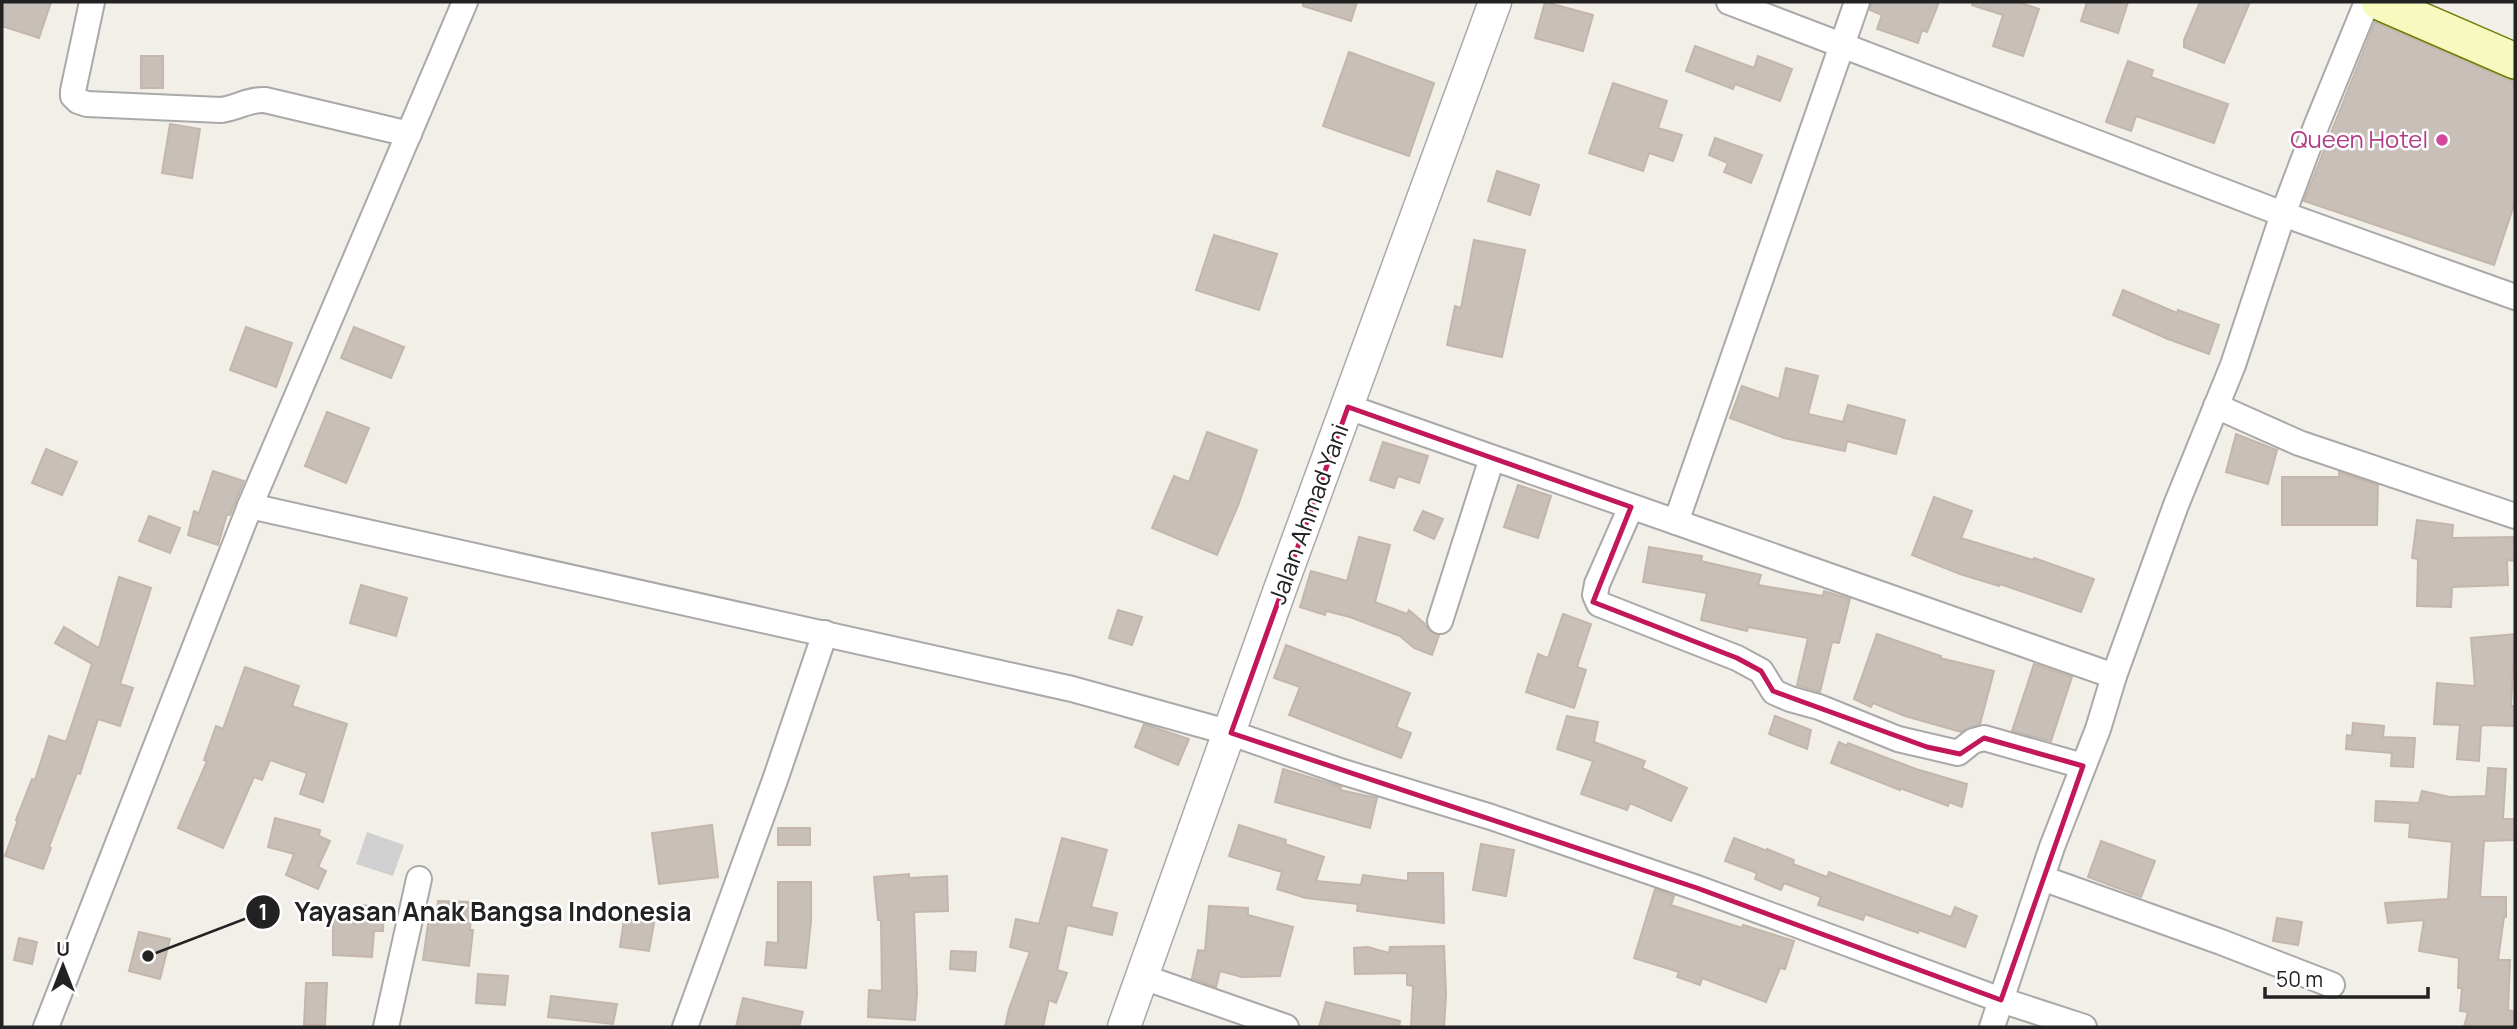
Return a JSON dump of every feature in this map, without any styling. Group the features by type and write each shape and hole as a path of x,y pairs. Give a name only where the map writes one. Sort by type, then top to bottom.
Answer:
{"main road":[{"path":"2379,2 2515,61"}],"street":[{"path":"92,2 73,91 73,96 78,101 87,104 221,110 250,101 265,100 409,134"},
{"path":"46,1027 250,506 466,2"},
{"name":"Jalan Ahmad Yani","path":"1124,1027 1231,733 1279,592 1495,2"},
{"path":"1729,2 2283,214 2515,297"},
{"path":"1676,522 1857,2"},
{"path":"1992,1027 2042,878 2098,729 2114,676 2176,505 2216,406 2317,124 2367,2"},
{"path":"2216,406 2299,443 2515,516"},
{"path":"1348,407 2114,676"},
{"path":"1440,621 1492,458"},
{"path":"250,506 1072,689 1231,733 1343,772 1491,817 1697,888 2001,1000 2084,1027"},
{"path":"1631,507 1597,584 1595,595 1599,604 1737,658 1761,671 1774,691 1790,699 1819,707 1898,739 1958,753 1973,741 1984,738 2083,766"},
{"path":"685,1027 775,780 825,633"},
{"path":"2042,878 2332,985"},
{"path":"386,1027 419,879"},
{"path":"1143,977 1286,1027"}],"highlighted area":[{"path":"1348,407 1631,507 1593,602 1737,658 1761,671 1773,691 1927,747 1960,754 1984,738 2083,766 2001,1000 1697,888 1231,733"}],"shaded area":[{"path":"367,832 404,845 393,876 356,864"}],"building":[{"path":"2,2 51,2 39,38 2,26"},
{"path":"1303,2 1357,2 1351,21 1303,6"},
{"path":"1545,2 1593,15 1583,51 1535,38"},
{"path":"1872,2 1939,2 1927,32 1922,30 1918,43 1877,29 1882,15 1870,10"},
{"path":"1973,2 2018,2 2039,9 2023,56 1993,46 2003,15 1972,5"},
{"path":"2087,2 2128,2 2118,33 2081,21"},
{"path":"2200,2 2250,2 2224,63 2184,47 2184,40"},
{"path":"2375,22 2515,81 2515,202 2494,265 2304,201"},
{"path":"1695,46 1754,68 1758,56 1792,69 1780,101 1735,84 1733,89 1686,71"},
{"path":"1349,52 1434,83 1409,156 1323,126"},
{"path":"141,56 163,56 163,88 141,88"},
{"path":"2128,61 2153,70 2151,77 2228,104 2214,143 2136,116 2131,131 2106,122"},
{"path":"1613,83 1667,101 1658,128 1682,135 1673,161 1649,153 1643,171 1589,153"},
{"path":"170,124 200,129 192,178 162,173"},
{"path":"1715,138 1762,155 1751,183 1724,172 1728,163 1709,155"},
{"path":"1497,171 1539,185 1530,215 1488,201"},
{"path":"1214,235 1277,254 1259,310 1196,290"},
{"path":"1474,240 1525,250 1502,357 1447,345 1455,306 1461,308"},
{"path":"2123,290 2177,313 2178,310 2219,325 2209,354 2113,315"},
{"path":"246,327 292,343 276,387 230,370"},
{"path":"354,327 404,347 391,378 341,358"},
{"path":"1786,368 1818,376 1808,414 1843,422 1848,405 1905,420 1896,454 1847,441 1845,451 1784,438 1730,418 1742,386 1779,399"},
{"path":"327,412 369,428 346,483 305,466"},
{"path":"1207,432 1257,450 1217,555 1152,528 1174,476 1189,482"},
{"path":"2236,434 2277,450 2268,484 2226,472"},
{"path":"1383,442 1428,456 1419,483 1398,476 1394,488 1370,480"},
{"path":"46,449 77,462 62,495 32,483"},
{"path":"213,471 244,481 230,515 227,514 218,545 188,535 194,511 199,513"},
{"path":"2339,472 2378,485 2377,525 2282,525 2282,477 2339,477"},
{"path":"1518,485 1551,496 1538,538 1504,527"},
{"path":"1934,497 1972,511 1961,538 2033,560 2034,558 2094,579 2081,612 2000,584 1999,586 1960,574 1912,555"},
{"path":"1423,511 1443,519 1434,539 1414,530"},
{"path":"149,516 180,528 170,553 139,541"},
{"path":"2417,520 2453,525 2452,538 2515,537 2515,561 2507,560 2508,585 2452,587 2451,607 2417,606 2418,559 2412,558"},
{"path":"1359,537 1390,545 1375,602 1407,614 1409,610 1430,631 1439,635 1432,655 1414,648 1400,636 1350,617 1326,611 1325,615 1300,607 1311,571 1347,581"},
{"path":"1649,547 1702,556 1701,561 1761,575 1758,585 1823,596 1824,591 1850,599 1839,643 1832,642 1820,692 1797,685 1808,638 1748,627 1747,631 1701,620 1707,593 1643,582"},
{"path":"119,577 151,588 120,684 133,688 120,726 98,719 43,869 5,856 49,736 66,742 92,664 55,643 64,627 99,648"},
{"path":"361,585 407,598 396,636 350,623"},
{"path":"1118,610 1142,617 1132,645 1109,638"},
{"path":"1563,614 1591,624 1577,667 1586,670 1574,708 1526,692 1538,654 1548,658"},
{"path":"1877,634 1941,656 1940,658 1994,671 1980,724 1961,732 1905,716 1873,703 1871,707 1854,699"},
{"path":"2515,634 2511,706 2515,706 2515,726 2483,725 2479,761 2457,759 2460,725 2434,724 2437,683 2475,686 2471,638"},
{"path":"1286,645 1410,693 1396,727 1411,733 1401,758 1289,715 1300,687 1274,678"},
{"path":"2034,664 2072,677 2051,741 2012,731"},
{"path":"245,667 299,686 292,706 347,724 323,802 300,794 307,773 270,760 262,780 254,777 223,848 178,828 207,761 204,760 216,726 223,729"},
{"path":"1567,716 1598,722 1594,742 1645,761 1642,768 1687,788 1671,821 1630,803 1627,810 1581,794 1593,761 1557,749"},
{"path":"1775,716 1811,730 1807,749 1769,734"},
{"path":"2353,723 2384,726 2383,737 2415,738 2413,767 2391,766 2392,753 2346,749 2347,735 2352,736"},
{"path":"1144,724 1189,739 1178,765 1135,747"},
{"path":"1839,742 1967,784 1962,807 1949,802 1948,806 1900,790 1831,763"},
{"path":"2488,768 2506,769 2503,819 2515,819 2515,840 2484,841 2480,897 2506,897 2506,917 2498,960 2510,960 2508,1010 2515,1012 2515,1027 2464,1027 2468,1012 2460,1011 2462,988 2458,988 2459,958 2419,951 2424,920 2388,923 2385,903 2448,899 2452,842 2409,837 2410,823 2375,821 2376,801 2419,803 2422,791 2450,797 2486,796"},
{"path":"1283,769 1341,787 1340,790 1377,798 1370,828 1275,802"},
{"path":"275,818 320,830 319,836 330,841 318,867 326,871 318,889 286,875 294,854 268,847"},
{"path":"712,825 718,877 659,884 652,833"},
{"path":"1239,825 1286,840 1285,844 1324,857 1316,881 1361,885 1363,875 1408,881 1408,873 1443,873 1444,923 1357,911 1358,904 1306,898 1277,889 1282,872 1229,856"},
{"path":"778,828 810,828 810,845 778,845"},
{"path":"1062,838 1107,850 1091,907 1117,913 1112,935 1067,925 1057,970 1067,973 1056,1003 1049,1000 1043,1027 1005,1027 1030,952 1010,947 1016,919 1039,924"},
{"path":"1734,838 1794,860 1793,864 1827,877 1829,872 1951,917 1955,907 1977,916 1965,947 1865,914 1863,920 1818,905 1821,897 1784,883 1781,890 1755,879 1757,873 1725,861"},
{"path":"2101,841 2155,861 2141,897 2088,877"},
{"path":"1481,844 1514,850 1506,896 1473,890"},
{"path":"909,874 909,878 947,876 948,911 914,912 917,993 915,1020 868,1017 869,990 882,991 881,920 878,920 874,877"},
{"path":"778,882 811,882 811,921 806,968 765,965 767,942 778,943"},
{"path":"1655,889 1674,896 1671,905 1742,928 1743,925 1794,941 1785,969 1780,968 1766,1002 1702,978 1700,985 1677,977 1679,972 1634,958"},
{"path":"438,901 472,902 470,930 473,930 469,966 423,960 428,924 437,925"},
{"path":"358,905 384,907 383,931 374,931 372,957 333,955 333,926 327,925 331,908 357,913"},
{"path":"1209,906 1248,908 1248,915 1293,927 1280,976 1242,977 1220,971 1216,987 1192,978 1198,950 1205,951"},
{"path":"2277,918 2302,922 2298,945 2273,941"},
{"path":"624,919 654,923 649,951 620,947"},
{"path":"139,932 170,939 160,979 129,971"},
{"path":"19,938 37,942 32,964 14,960"},
{"path":"1444,946 1444,1027 1411,1027 1413,986 1407,985 1407,973 1355,974 1354,948 1368,947 1389,953 1390,947"},
{"path":"951,951 976,952 975,971 950,969"},
{"path":"478,974 508,976 505,1005 476,1003"},
{"path":"306,983 327,983 325,1025 304,1025"},
{"path":"551,996 617,1004 613,1024 548,1017"},
{"path":"743,998 803,1012 799,1027 736,1027"},
{"path":"1326,1002 1400,1021 1399,1027 1319,1027"}],"place":[{"name":"Queen Hotel","path":"2442,140"},
{"name":"Yayasan Anak Bangsa Indonesia","path":"148,956"}]}
